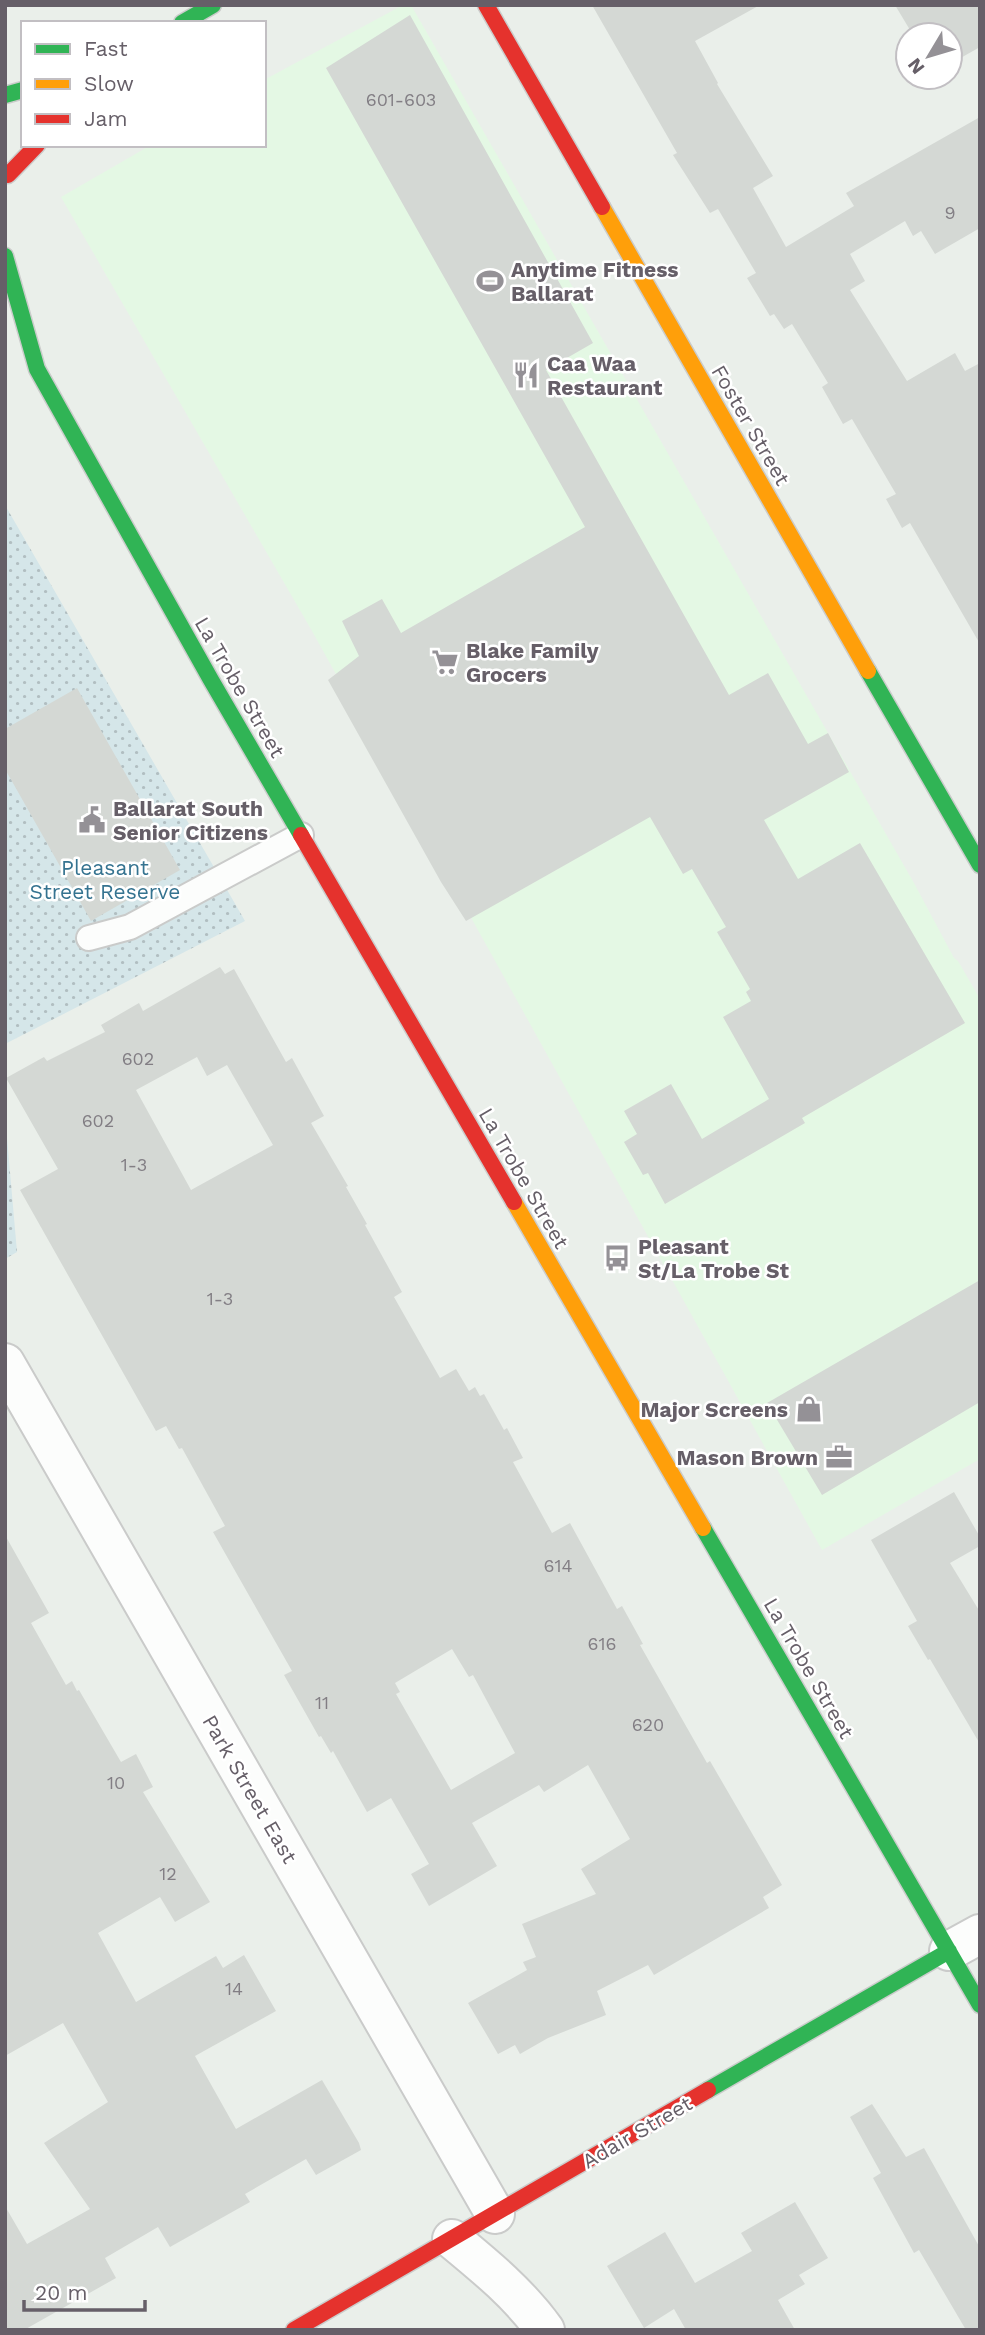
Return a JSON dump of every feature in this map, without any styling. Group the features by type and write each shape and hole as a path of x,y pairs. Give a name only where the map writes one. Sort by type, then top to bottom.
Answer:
{"main road":[{"path":"185,21 213,5"},
{"name":"Foster Street","path":"486,5 980,865"},
{"path":"7,175 35,147"},
{"name":"La Trobe Street","path":"5,256 37,369 301,835 965,1943 980,2005"},
{"name":"La Trobe Street","path":"13,344 37,369"},
{"name":"Adair Street","path":"294,2330 965,1943"}],"street":[{"name":"Park Street East","path":"5,1363 495,2214"},
{"path":"452,2239 496,2275 522,2301 545,2330"}],"lane":[{"path":"89,938 130,927 301,835"}],"shaded area":[{"path":"403,5 411,5 914,883 954,958 980,999 980,1459 822,1550 312,631 61,197 148,147 266,147 266,79"}],"green space":[{"name":"Pleasant Street Reserve","path":"5,505 245,921 5,1044"},
{"path":"5,1115 17,1252 5,1259"}],"building":[{"path":"592,5 760,5 695,41 717,84 773,176 753,188 786,247 854,206 846,193 980,117 980,228 935,254 921,231 913,236 905,221 850,254 865,281 850,290 907,381 955,353 965,371 980,363 980,644 910,523 902,528 886,499 896,494 852,419 843,424 822,387 828,383 792,324 784,329 774,314 770,316 747,278 756,273 718,209 710,213 673,155 677,153"},
{"path":"895,5 980,5 980,47 964,56 964,21 905,21"},
{"path":"410,15 593,343 546,370 729,695 768,673 808,744 828,733 849,772 764,820 798,879 860,843 965,1023 802,1118 805,1123 665,1204 648,1173 643,1175 624,1142 637,1134 624,1111 671,1084 702,1139 769,1099 723,1017 751,1001 746,992 750,989 717,932 726,927 692,869 683,874 650,817 466,921 441,882 328,680 359,656 342,621 382,599 401,633 585,527 326,68"},
{"name":"Ballarat South Senior Citizens","path":"77,688 180,870 91,921 5,769 5,729"},
{"path":"220,967 225,974 234,969 286,1062 292,1058 324,1116 311,1123 348,1186 346,1187 367,1224 365,1225 402,1292 394,1297 440,1378 456,1369 469,1391 475,1387 480,1396 484,1394 504,1430 507,1428 523,1458 513,1462 552,1533 570,1523 617,1609 622,1606 643,1644 640,1645 707,1763 710,1761 782,1885 763,1897 769,1908 654,1975 648,1965 597,1991 606,2015 548,2038 520,2054 515,2045 498,2054 468,2003 527,1970 523,1962 536,1957 522,1924 596,1894 581,1869 630,1839 588,1765 544,1792 539,1785 472,1823 497,1866 429,1906 411,1874 429,1864 391,1798 367,1812 333,1751 331,1753 321,1736 319,1737 284,1675 292,1671 213,1532 225,1526 182,1448 179,1449 166,1426 156,1431 20,1190 58,1169 6,1078 44,1057 47,1061 105,1032 101,1025 139,1003 143,1011","holes":["197,1057 207,1076 227,1065 273,1145 191,1190 136,1090","452,1649 469,1677 473,1675 515,1753 451,1790 396,1694 400,1692 395,1683"]},
{"path":"980,1280 980,1402 822,1495 767,1403"},
{"path":"954,1492 980,1537 980,1546 950,1563 980,1612 980,1744 908,1626 917,1621 871,1540"},
{"path":"5,1535 49,1613 31,1623 66,1685 72,1681 77,1691 79,1690 121,1762 136,1754 153,1787 143,1792 210,1902 175,1922 160,1897 98,1933 136,2002 216,1956 223,1968 244,1955 276,2011 195,2056 236,2129 322,2080 361,2150 316,2175 306,2159 245,2194 250,2202 170,2247 158,2227 105,2258 116,2278 24,2330 5,2330 5,2206 27,2244 90,2209 44,2143 108,2102 63,2023 5,2056"},
{"path":"872,2104 906,2157 924,2148 980,2248 980,2330 966,2330 919,2250 914,2253 873,2178 881,2173 850,2117"},
{"path":"795,2202 828,2258 799,2275 805,2284 778,2300 795,2330 686,2330 674,2309 644,2328 607,2266 665,2232 695,2283 752,2251 741,2233"}],"traffic: fast":[{"path":"185,21 213,5"},
{"path":"5,95 21,91"},
{"path":"5,256 37,369 301,835"},
{"path":"868,671 980,865"},
{"path":"703,1528 980,2005"},
{"path":"708,2090 949,1951"}],"traffic: slow":[{"path":"602,207 868,671"},
{"path":"514,1202 703,1528"}],"traffic: jam":[{"path":"486,5 602,207"},
{"path":"8,175 35,147"},
{"path":"301,835 514,1202"},
{"path":"294,2330 708,2090"}],"place":[{"name":"Anytime Fitness Ballarat","path":"490,281"},
{"name":"Caa Waa Restaurant","path":"526,375"},
{"name":"Blake Family Grocers","path":"445,662"},
{"name":"Ballarat South Senior Citizens","path":"92,820"},
{"name":"Pleasant St/La Trobe St","path":"617,1258"},
{"name":"Major Screens","path":"809,1409"},
{"name":"Mason Brown","path":"839,1457"}]}
